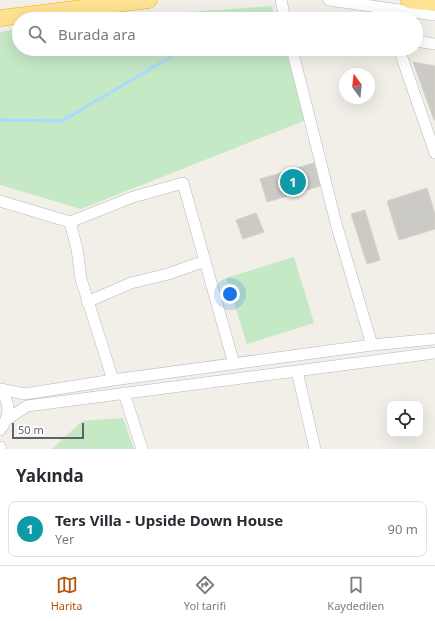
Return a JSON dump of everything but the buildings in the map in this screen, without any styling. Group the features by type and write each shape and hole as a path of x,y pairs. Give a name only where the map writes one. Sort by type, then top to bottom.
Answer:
{"highway":[{"path":"50,12 149,0"},
{"path":"409,0 435,3"},
{"path":"0,18 12,17"}],"street":[{"path":"280,0 283,12"},
{"path":"329,0 384,12"},
{"path":"423,15 435,15"},
{"path":"423,42 435,44"},
{"path":"294,56 337,226 372,345"},
{"path":"401,56 435,154"},
{"path":"0,201 70,222 133,197 183,183 234,364"},
{"path":"70,222 77,249 81,279 87,302 113,380"},
{"path":"87,302 131,283 168,274 205,261"},
{"path":"0,389 25,394 113,380 372,345 435,339"},
{"path":"3,426 27,406 435,353"},
{"path":"296,371 315,449"},
{"path":"0,389 6,398 8,407 0,440"},
{"path":"124,393 142,449"}],"green space":[{"path":"272,6 273,12 187,12"},
{"path":"12,30 12,56 287,56 306,120 81,209 0,185 0,32"},
{"path":"294,257 314,323 247,344 226,278"},
{"path":"123,418 134,449 52,449 82,421"}],"waterway":[{"path":"0,120 62,121 172,56"}],"place":[{"name":"Ters Villa - Upside Down House","path":"293,182"}]}
